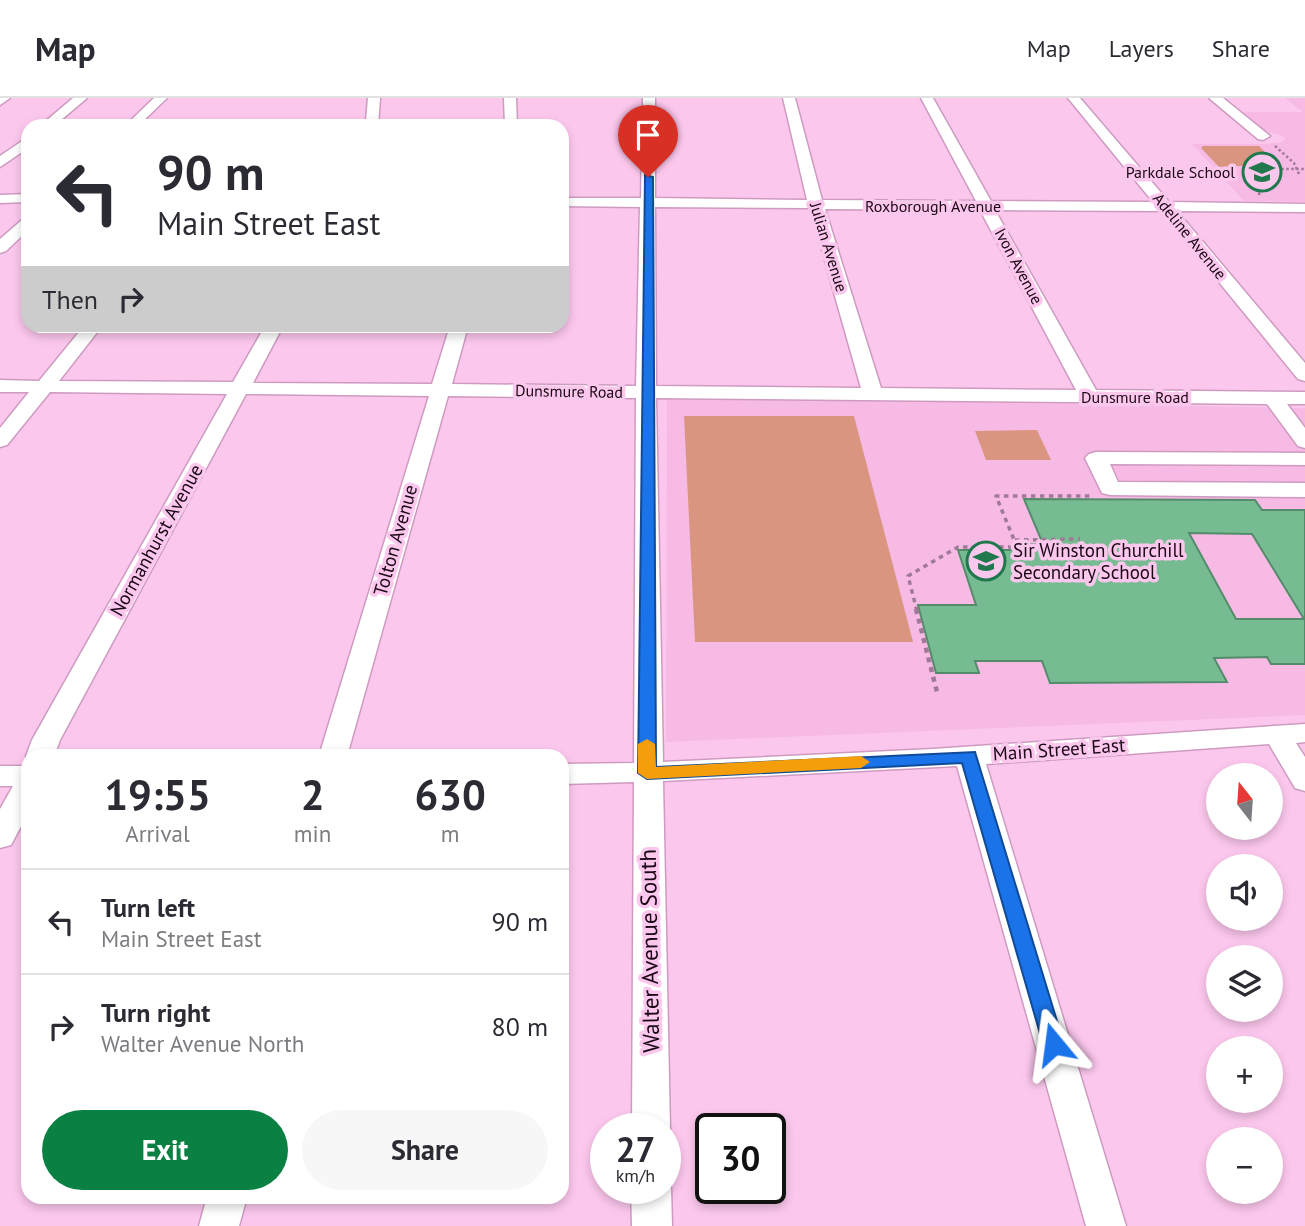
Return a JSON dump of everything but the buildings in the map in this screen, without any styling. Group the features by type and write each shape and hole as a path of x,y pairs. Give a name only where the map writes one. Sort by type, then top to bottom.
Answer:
{"street":[{"path":"55,119 81,98"},
{"path":"138,119 161,98"},
{"path":"372,119 374,98"},
{"path":"510,98 511,119"},
{"name":"Walter Avenue South","path":"649,98 646,392 651,1113"},
{"name":"Julian Avenue","path":"789,98 816,205 873,395"},
{"name":"Ivon Avenue","path":"928,98 1090,397"},
{"name":"Adeline Avenue","path":"1074,98 1305,375"},
{"path":"1215,98 1263,136"},
{"path":"0,163 21,146"},
{"path":"0,199 21,198"},
{"name":"Roxborough Avenue","path":"569,202 1305,208"},
{"path":"0,248 21,228"},
{"path":"0,440 87,333"},
{"name":"Normanhurst Avenue","path":"43,749 270,333"},
{"name":"Tolton Avenue","path":"335,749 457,333"},
{"name":"Dunsmure Road","path":"0,386 1305,398"},
{"path":"1272,397 1305,442"},
{"path":"1305,458 1096,458 1110,488 1305,490"},
{"path":"1291,734 1305,781"},
{"name":"Main Street East","path":"569,774 647,773 969,757 1291,734"},
{"path":"969,757 1105,1226"},
{"path":"0,776 21,776"},
{"path":"0,837 21,798"},
{"path":"219,1226 225,1204"},
{"path":"651,1204 652,1226"}],"path":[{"path":"1263,136 1298,169 1299,174"},
{"path":"1259,208 1256,199 1263,175 1276,169 1305,169"},
{"path":"938,696 908,576 958,547 1017,547 996,496 1096,496"},
{"path":"1015,540 1080,539"}],"shaded area":[{"name":"Parkdale School","path":"1285,98 1305,98 1305,202 1244,201 1192,144 1282,142 1284,137 1264,130 1243,112 1303,112"},
{"path":"1259,146 1272,159 1260,165 1219,167 1201,148"},
{"name":"Sir Winston Churchill Secondary School","path":"667,397 1305,408 1305,715 666,742"},
{"path":"684,416 854,416 913,642 695,642"},
{"path":"1037,430 1051,460 986,460 975,431"}],"slow traffic":[{"path":"647,744 647,773 861,762"}],"place":[{"name":"Parkdale School","path":"1262,172"},
{"name":"Sir Winston Churchill Secondary School","path":"986,561"}],"route":[{"path":"648,177 647,773 969,757 1054,1044"}]}
